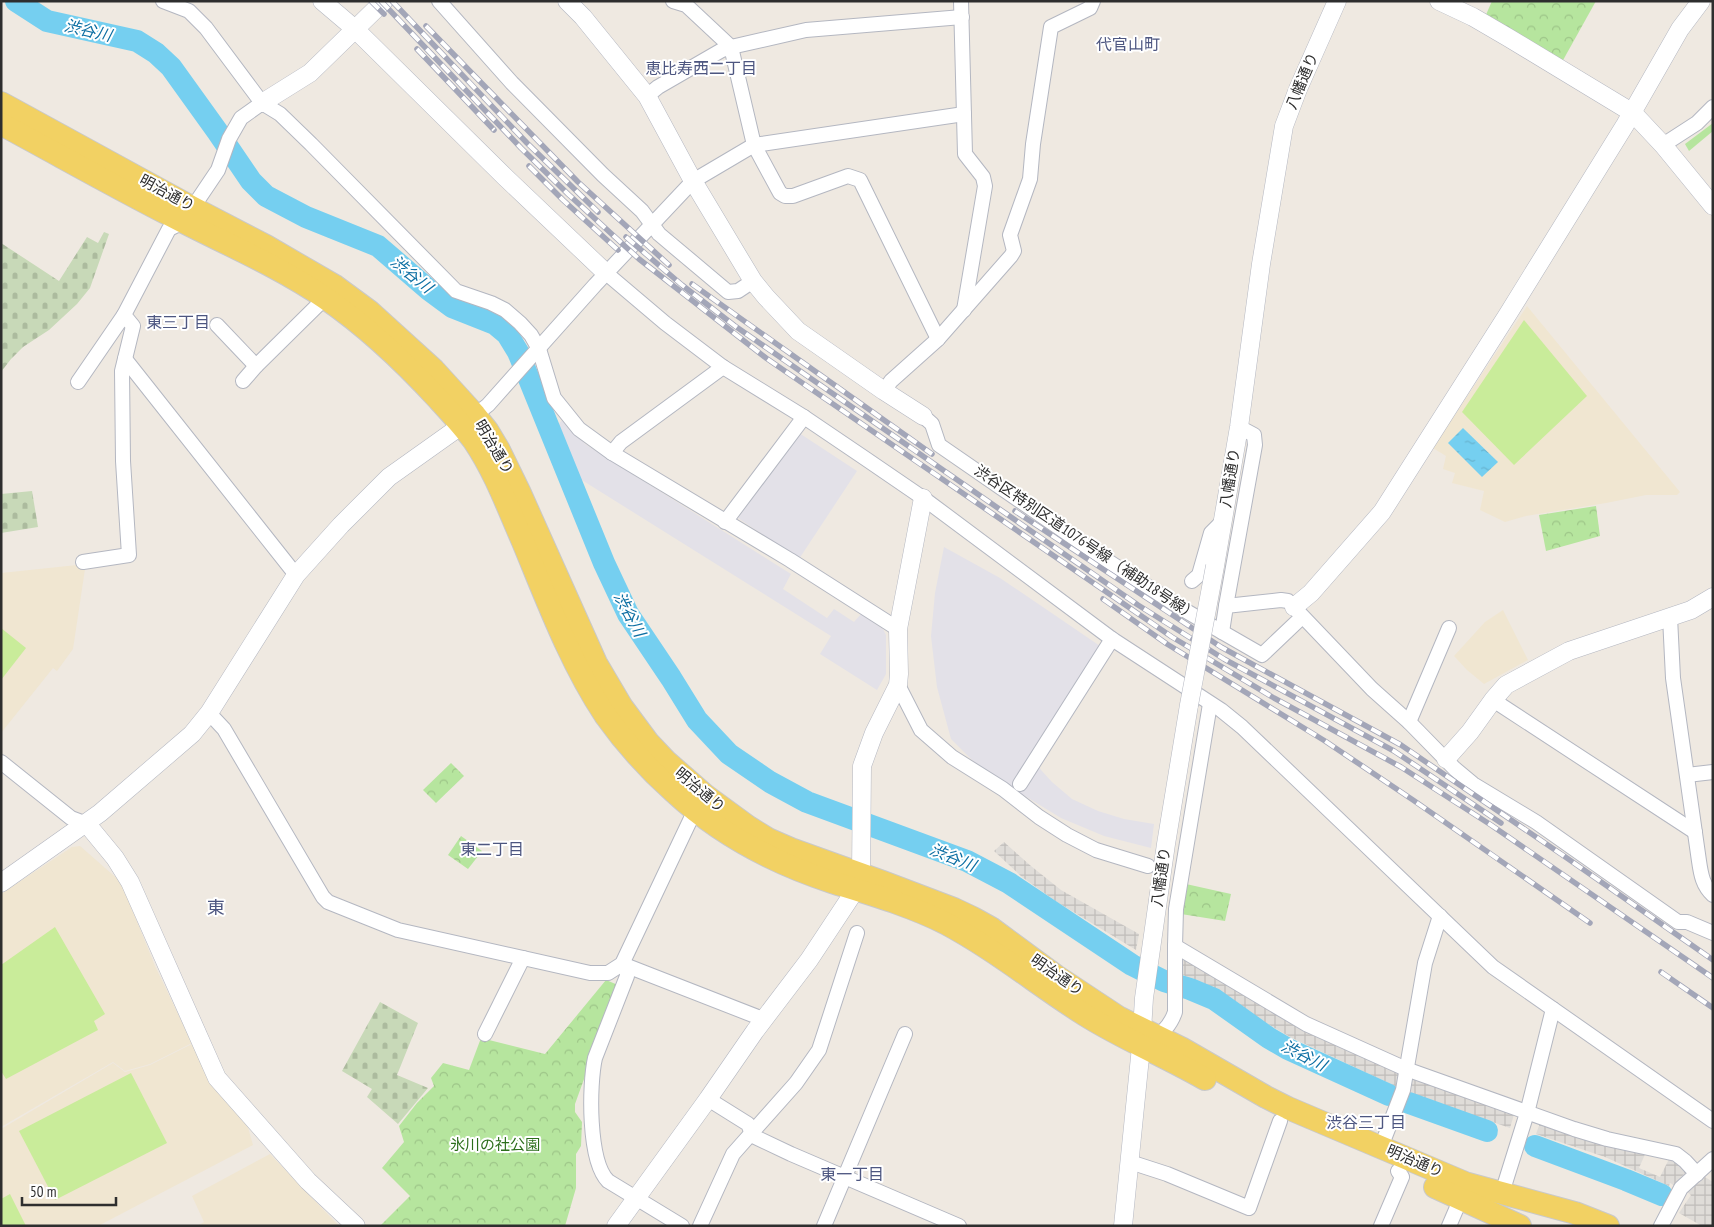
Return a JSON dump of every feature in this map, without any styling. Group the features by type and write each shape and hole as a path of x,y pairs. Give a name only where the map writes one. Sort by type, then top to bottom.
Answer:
{"main road":[{"name":"明治通り","path":"1,103 188,215 258,260 325,298 468,420 487,430 509,471 604,678 622,707 648,742 685,780 726,812 768,838 858,882 945,905 973,918 991,928 1056,976 1147,1037 1194,1072 1280,1121 1461,1198 1520,1226"},
{"name":"明治通り","path":"1,124 188,215 266,246 335,286 369,311 434,370 468,420 473,440 495,479 579,668 597,701 617,731 644,763 677,796 738,841 761,853 829,881 858,882"},
{"name":"明治通り","path":"1147,1037 1181,1048 1266,1097 1465,1183 1575,1213 1608,1226"}],"street":[{"path":"162,1 192,6 206,28 262,103 280,114 293,126 456,291 505,310 531,335 554,398 578,429 898,629"},
{"path":"322,1 355,29 505,177 606,273 665,323 723,367 804,417 923,498 1112,639 1221,710 1242,727 1493,967 1713,1121"},
{"path":"78,382 124,314 170,229 188,215 218,170 229,139 241,118 310,73 384,1"},
{"path":"439,1 512,83 603,175 642,211 659,234 728,292 738,291 752,281"},
{"name":"渋谷区特別区道1076号線（補助18号線）","path":"567,1 583,17 647,96 693,181 752,281 798,331 884,392 923,416 932,424 939,445 1103,558 1186,611 1262,655 1298,612"},
{"path":"673,1 686,5 731,47 754,145 780,193 785,196 793,196 848,176 860,180 938,339"},
{"path":"961,1 965,154 983,177 985,186 964,310"},
{"path":"884,392 891,381 938,339 1014,251 1010,235 1030,179 1033,144 1051,27 1090,8 1093,1"},
{"name":"八幡通り","path":"1147,1037 1145,990 1166,844 1188,706 1224,521 1260,273 1284,126 1298,89 1338,1"},
{"path":"1440,1 1473,17 1633,113 1663,145 1713,206"},
{"path":"1298,612 1311,592 1382,512 1633,113 1680,29 1701,1"},
{"path":"647,96 658,87 722,50 731,47 806,30 962,17"},
{"path":"1663,145 1697,123 1713,106"},
{"path":"1,883 87,824 192,734 209,713 296,575 389,477 488,405 606,273 693,181 754,145 964,114"},
{"path":"243,381 325,298"},
{"path":"82,562 129,555 123,451 122,372 133,326 124,314"},
{"path":"217,325 256,366"},
{"path":"125,359 296,575"},
{"path":"612,452 621,442 723,367"},
{"path":"726,522 804,417"},
{"path":"1222,632 1254,445 1254,435 1239,427"},
{"path":"616,1226 763,1020 810,960 858,882 863,759 898,685 898,629 923,498"},
{"path":"1192,582 1199,575 1211,533 1224,521"},
{"path":"1446,759 1506,686 1564,654 1691,610 1713,597"},
{"path":"1226,606 1281,600 1288,601 1372,689 1473,784 1536,822 1678,922 1686,922 1713,933"},
{"path":"1670,617 1674,678 1701,875 1705,887 1713,895"},
{"path":"1408,722 1449,628"},
{"path":"1020,784 1112,639"},
{"path":"898,685 921,730 952,756 1003,789 1067,835 1096,850 1148,866"},
{"path":"1493,700 1695,832"},
{"path":"1123,1226 1147,1037 1172,1020 1175,1012 1176,970 1174,946 1176,909 1210,704"},
{"path":"209,713 224,730 323,897 328,902 398,930 590,973 608,973 624,965 695,810"},
{"path":"1,762 71,818 87,824 115,858 130,882 216,1078 308,1181 356,1226"},
{"path":"1687,775 1713,772"},
{"path":"1381,1147 1404,1088 1425,963 1440,916"},
{"path":"700,1226 733,1154 796,1083 819,1050 857,933"},
{"path":"1174,946 1306,1024 1406,1069 1527,1113 1607,1139 1676,1154 1685,1160 1696,1174"},
{"path":"485,1034 523,958"},
{"path":"624,965 763,1020"},
{"path":"624,965 627,976 592,1070 592,1137 599,1165 605,1178 614,1186 682,1226"},
{"path":"1502,1193 1516,1152 1554,1009"},
{"path":"824,1226 905,1034"},
{"path":"708,1099 748,1124 753,1136 960,1226"},
{"path":"1130,1162 1168,1174 1249,1208 1280,1121"},
{"path":"1661,1226 1681,1188 1713,1159"},
{"path":"1381,1226 1402,1178 1398,1171"},
{"path":"1449,1226 1461,1198"}],"shaded area":[{"path":"1527,306 1680,492 1677,495 1646,495 1526,516 1505,522 1480,510 1484,491 1452,483 1455,473 1443,469 1446,456 1433,448"},
{"path":"563,419 585,444 791,574 783,589 827,618 834,609 854,622 861,614 883,629 886,635 886,674 877,690 820,654 831,636 577,477 557,426"},
{"path":"796,431 857,471 799,559 738,518"},
{"path":"944,547 1000,578 1103,648 1033,756 1041,770 1072,799 1098,811 1124,819 1154,824 1151,848 1104,836 1061,818 976,764 951,739 937,687 931,636 935,593"},
{"path":"77,565 85,569 73,649 57,671 53,668 1,733 1,573"},
{"path":"1503,610 1528,660 1484,684 1454,656 1485,622"},
{"path":"1004,842 1061,890 1139,934 1136,950 1057,902 1022,877 994,851"},
{"path":"80,846 121,882 155,966 192,1043 150,1064 125,1071 113,1062 1,1127 1,894 72,847"},
{"path":"1180,957 1401,1071 1397,1087 1290,1037 1180,973"},
{"path":"192,1044 247,1124 253,1145 98,1226 1,1226 1,1129 113,1063 125,1072 150,1065"},
{"path":"1414,1076 1515,1111 1510,1128 1407,1093"},
{"path":"1540,1123 1646,1152 1639,1168 1660,1177 1670,1157 1686,1172 1674,1185 1670,1183 1669,1186 1605,1157 1536,1134"},
{"path":"270,1154 339,1226 197,1226 204,1222 192,1196"},
{"path":"1705,1177 1713,1182 1713,1226 1702,1226 1679,1213 1691,1195 1687,1192"}],"green space":[{"path":"1492,1 1596,1 1562,62 1485,17"},
{"path":"1713,123 1713,131 1689,151 1685,144"},
{"path":"104,232 109,234 90,288 77,304 49,330 23,347 1,372 1,243 59,281 87,237 98,243"},
{"path":"1524,320 1587,396 1514,465 1462,412"},
{"path":"32,491 38,527 1,533 1,494"},
{"path":"1596,506 1600,536 1546,551 1539,515"},
{"path":"1,628 26,648 1,680"},
{"path":"451,763 464,776 436,803 423,790"},
{"path":"461,836 482,851 468,869 448,855"},
{"path":"1186,884 1231,894 1225,921 1181,914"},
{"path":"55,927 105,1014 94,1021 98,1030 6,1079 1,1071 1,965"},
{"name":"氷川の社公園","path":"606,980 618,985 575,1104 575,1112 582,1122 581,1146 576,1154 576,1188 565,1226 380,1226 410,1196 382,1168 404,1142 399,1126 417,1103 434,1086 431,1078 443,1063 469,1070 481,1038 545,1054"},
{"path":"380,1002 418,1023 397,1075 428,1088 398,1124 367,1097 372,1089 342,1071"},
{"path":"131,1073 167,1143 55,1200 19,1131"},
{"path":"10,1194 26,1226 1,1226 1,1199"}],"water":[{"path":"1463,428 1498,462 1482,477 1448,443"}],"waterway":[{"name":"渋谷川","path":"16,1 47,21 137,41 156,53 171,67 251,181 266,196 306,217 378,246 429,290 452,307 495,324 507,334 518,352 604,563 628,614 697,720 729,754 770,782 807,802 967,861 1009,883 1132,965 1164,981 1214,999 1269,1038 1288,1049 1389,1095"},
{"name":"渋谷川","path":"1409,1103 1487,1131"},
{"name":"渋谷川","path":"1535,1146 1662,1195"}],"railway":[{"path":"371,1 384,14"},
{"path":"381,1 521,148 568,194 639,259 766,358 1172,637 1274,698 1401,767 1491,825 1713,978"},
{"path":"392,1 527,143 598,212"},
{"path":"426,26 578,182 669,265"},
{"path":"417,49 494,130"},
{"path":"529,166 618,250"},
{"path":"626,237 682,285 735,326 1138,605 1224,659 1394,751 1501,823"},
{"path":"692,284 932,454"},
{"path":"1015,511 1221,647 1401,745 1713,960"},
{"path":"1103,599 1167,644 1325,741 1590,923"},
{"path":"1661,972 1713,1008"}],"district":[{"name":"代官山町","path":"1128,44"},
{"name":"恵比寿西二丁目","path":"701,68"},
{"name":"東三丁目","path":"178,322"},
{"name":"東二丁目","path":"492,849"},
{"name":"東","path":"216,908"},
{"name":"渋谷三丁目","path":"1366,1122"},
{"name":"東一丁目","path":"852,1174"}]}
